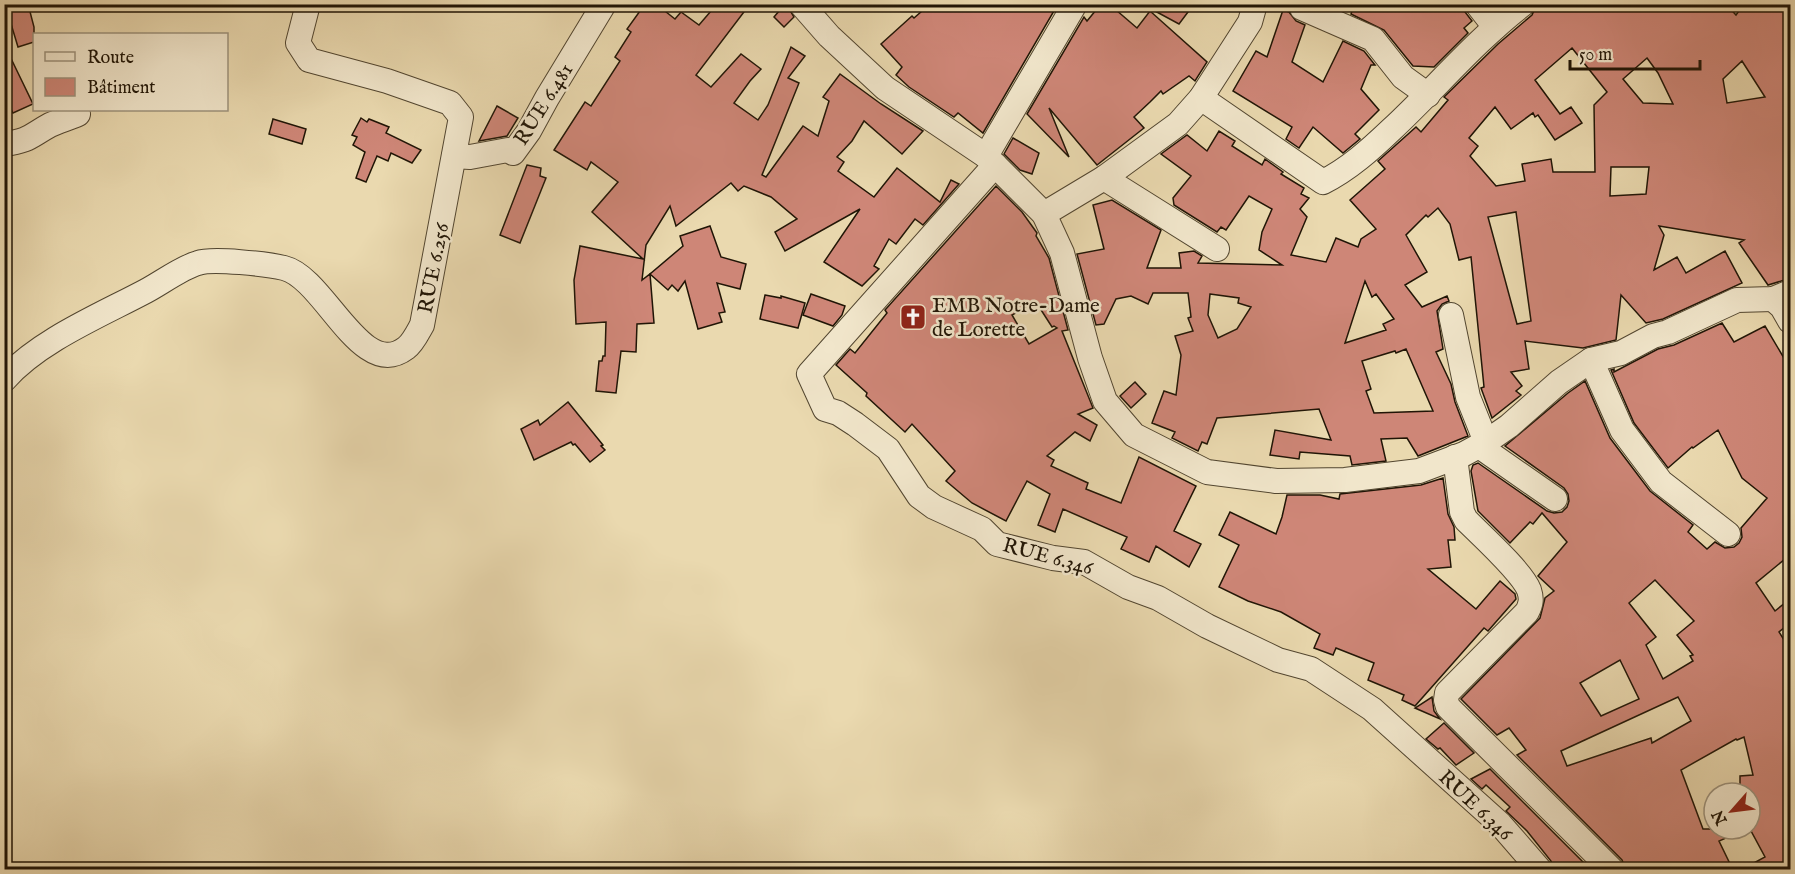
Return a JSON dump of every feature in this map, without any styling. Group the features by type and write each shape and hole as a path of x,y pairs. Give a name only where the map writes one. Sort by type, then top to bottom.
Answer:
{"street":[{"name":"RUE 6.256","path":"4,380 34,351 199,262 246,263 286,268 303,278 319,293 356,340 377,353 395,354 408,346 422,325 461,117 450,103 387,81 309,60 298,43 308,4"},
{"name":"RUE 6.481","path":"454,156 470,157 508,150 513,153 529,131 604,4"},
{"path":"801,4 828,36 885,88 990,161 1044,214 1062,253 1104,401 1134,435 1207,472 1276,481 1345,480 1419,471 1483,444 1509,426 1559,382 1591,360 1621,353 1653,336 1668,332 1737,300 1782,295 1782,307 1791,321"},
{"name":"RUE 6.346","path":"1075,4 990,161 809,374 825,409 846,418 888,449 919,496 934,507 982,530 997,544 1044,557 1084,562 1128,587 1158,598 1207,626 1278,660 1311,669 1372,709 1500,824 1540,870"},
{"path":"1044,214 1104,178 1178,124 1201,98 1250,22 1254,4"},
{"path":"1477,4 1495,27"},
{"path":"1201,98 1323,182 1339,174 1372,148 1495,27 1523,4"},
{"path":"1302,8 1373,39 1403,77 1428,95"},
{"path":"4,144 20,142 49,126 78,114"},
{"path":"1104,178 1217,249"},
{"path":"1451,315 1468,397 1483,444 1555,499"},
{"path":"1591,360 1622,430 1661,482 1728,534"},
{"path":"1455,457 1462,512 1466,520 1519,575 1528,589 1531,603 1527,612 1447,693 1448,707 1531,791 1608,863 1612,870"}],"building":[{"path":"5,4 28,4 34,27 33,42 18,47"},
{"path":"645,4 656,4 675,19 681,12 699,25 717,4 750,4 696,75 711,87 741,54 761,69 734,103 758,120 768,105 791,47 805,56 788,78 799,83 762,175 766,177 803,126 818,136 829,101 823,97 840,74 923,131 902,154 864,121 852,141 837,157 844,162 838,171 874,197 897,168 940,202 951,180 959,184 923,225 915,219 896,244 889,239 874,266 879,269 862,286 824,262 860,209 785,251 775,232 797,219 771,197 744,186 738,191 731,183 676,226 670,206 646,245 642,280 650,274 654,323 637,324 636,352 621,351 616,393 596,391 599,361 602,361 605,356 606,322 576,324 574,280 580,246 643,259 592,212 618,182 591,162 587,170 554,150 585,102 591,106 620,61 615,57 631,32 627,29"},
{"path":"785,4 794,17 784,27 774,17"},
{"path":"930,4 1058,4 983,133 958,113 954,117 909,87 896,75 902,67 881,44 912,16 914,18"},
{"path":"1101,4 1109,4 1137,28 1150,11 1207,62 1195,81 1189,76 1163,94 1161,91 1134,117 1144,128 1097,165 1049,108 1069,157 1027,114 1084,17 1087,21"},
{"path":"1142,4 1194,4 1179,24"},
{"path":"1354,4 1463,4 1465,12 1472,21 1464,28 1468,33 1434,67 1413,66 1384,30 1351,14"},
{"path":"1537,4 1726,4 1736,15 1744,4 1783,4 1791,14 1791,278 1768,285 1739,243 1744,240 1659,226 1664,235 1654,270 1677,257 1686,273 1725,251 1742,283 1663,319 1646,323 1621,295 1616,340 1583,348 1525,341 1529,369 1511,372 1522,386 1516,391 1521,395 1492,418 1481,388 1484,387 1471,257 1459,260 1450,224 1438,208 1428,217 1426,215 1406,235 1427,272 1405,285 1422,307 1447,296 1449,301 1442,304 1437,311 1443,349 1436,352 1451,384 1468,436 1418,456 1407,438 1381,439 1386,461 1352,465 1350,456 1300,452 1299,459 1270,455 1275,430 1331,440 1319,409 1217,418 1207,444 1202,442 1198,451 1172,438 1175,432 1152,423 1164,391 1176,395 1181,355 1175,336 1193,331 1188,318 1191,317 1188,293 1153,293 1148,304 1131,296 1116,299 1104,324 1096,325 1077,254 1104,249 1093,205 1112,200 1161,230 1147,268 1181,268 1179,253 1194,251 1202,256 1198,263 1282,265 1259,250 1262,232 1272,209 1249,196 1226,230 1221,227 1217,232 1174,205 1173,198 1191,176 1161,154 1187,135 1207,151 1219,131 1235,141 1232,146 1262,165 1265,159 1283,172 1281,174 1304,188 1301,194 1309,198 1300,209 1307,217 1291,255 1326,262 1336,238 1358,247 1361,239 1376,229 1350,200 1385,169 1378,161 1416,127 1421,132 1448,100 1444,97 1498,44 1532,15","holes":["1572,48 1607,92 1594,105 1595,172 1553,172 1551,159 1522,164 1525,181 1496,186 1470,156 1478,146 1469,138 1495,107 1511,129 1533,113 1535,117 1538,115 1555,140 1582,123 1571,107 1560,114 1535,80","1647,58 1658,73 1673,104 1643,103 1623,79","1742,61 1765,97 1727,103 1723,79","1611,167 1649,167 1646,194 1610,196","1516,212 1531,321 1517,324 1488,217","1365,281 1372,297 1376,294 1394,319 1383,324 1386,330 1345,343","1210,294 1239,298 1238,303 1251,307 1237,329 1218,338 1208,315","1406,349 1433,411 1374,413 1366,391 1371,389 1362,361 1395,351 1396,353"]},
{"path":"1283,10 1305,25 1292,62 1323,82 1343,41 1364,51 1375,65 1371,65 1361,89 1379,110 1355,134 1360,139 1343,153 1313,127 1299,148 1286,139 1292,127 1233,91 1256,51 1267,57"},
{"path":"4,44 33,104 13,113 4,95"},
{"path":"497,106 518,118 507,136 479,141"},
{"path":"361,118 367,122 369,119 389,127 386,133 421,150 412,163 391,153 388,161 377,156 366,182 356,178 365,152 353,145 357,137 352,135"},
{"path":"273,119 306,129 302,144 269,134"},
{"path":"1013,138 1039,153 1032,174 1020,170 1004,154"},
{"path":"527,165 541,168 540,176 546,178 520,243 500,235"},
{"path":"996,186 1022,212 1037,233 1036,236 1049,258 1068,330 1062,331 1093,408 1078,414 1097,425 1090,441 1075,432 1047,456 1054,460 1051,466 1088,483 1086,489 1121,503 1139,457 1196,486 1174,531 1201,544 1189,567 1156,546 1149,562 1121,549 1127,537 1063,509 1055,532 1038,525 1050,494 1027,481 1006,521 972,503 946,481 955,471 912,424 905,432 836,365 850,349 855,353 887,313 885,310","holes":["1036,302 1052,327 1057,328 1029,344 1012,315"]},
{"path":"710,226 721,257 746,264 740,289 717,283 725,312 719,313 722,322 698,329 685,281 678,291 672,285 668,290 650,274 683,246 680,236"},
{"path":"811,294 845,306 842,315 833,326 803,315"},
{"path":"765,295 781,298 781,296 805,303 798,328 760,319"},
{"path":"1722,323 1734,342 1765,326 1791,370 1791,554 1756,583 1775,611 1791,598 1791,622 1779,632 1791,651 1791,858 1769,870 1741,870 1765,857 1756,841 1762,841 1762,781 1740,781 1740,776 1753,775 1744,737 1736,739 1681,770 1702,826 1702,841 1719,841 1733,870 1626,870 1622,860 1517,755 1526,750 1509,728 1497,735 1461,699 1540,618 1545,598 1554,591 1538,576 1567,542 1542,513 1533,524 1530,522 1510,543 1478,511 1471,471 1473,465 1478,463 1547,511 1562,512 1569,501 1564,488 1505,446 1585,381 1610,438 1650,491 1693,525 1688,532 1707,549 1715,542 1725,548 1734,547 1739,543 1742,537 1741,528 1767,498 1742,478 1718,430 1692,447 1668,468 1634,423 1611,370 1614,369 1614,372 1658,349 1674,345","holes":["1655,580 1694,621 1677,635 1693,655 1690,656 1693,661 1663,679 1646,645 1656,637 1629,603","1620,660 1639,699 1601,716 1580,683","1678,697 1691,721 1652,743 1651,738 1567,766 1561,751"]},
{"path":"1135,382 1146,394 1131,408 1120,396"},
{"path":"568,402 605,450 590,462 571,442 534,460 521,429 538,420 540,425"},
{"path":"1443,478 1448,514 1454,527 1455,540 1448,540 1451,567 1428,569 1476,609 1500,581 1515,594 1516,599 1488,631 1484,628 1415,706 1402,700 1404,695 1368,680 1374,663 1336,648 1333,655 1314,648 1320,634 1281,612 1248,601 1219,587 1239,545 1219,535 1230,512 1276,534 1287,495 1320,495 1339,499 1340,494 1421,485"},
{"path":"1432,697 1434,711 1440,719 1415,708"},
{"path":"1444,723 1474,753 1456,765 1440,748 1438,749 1426,739"},
{"path":"1490,769 1591,870 1554,870 1551,861 1527,831 1506,811 1510,807 1486,785 1482,789 1471,779"}],"place":[{"name":"EMB Notre-Dame de Lorette","path":"913,317"}]}
